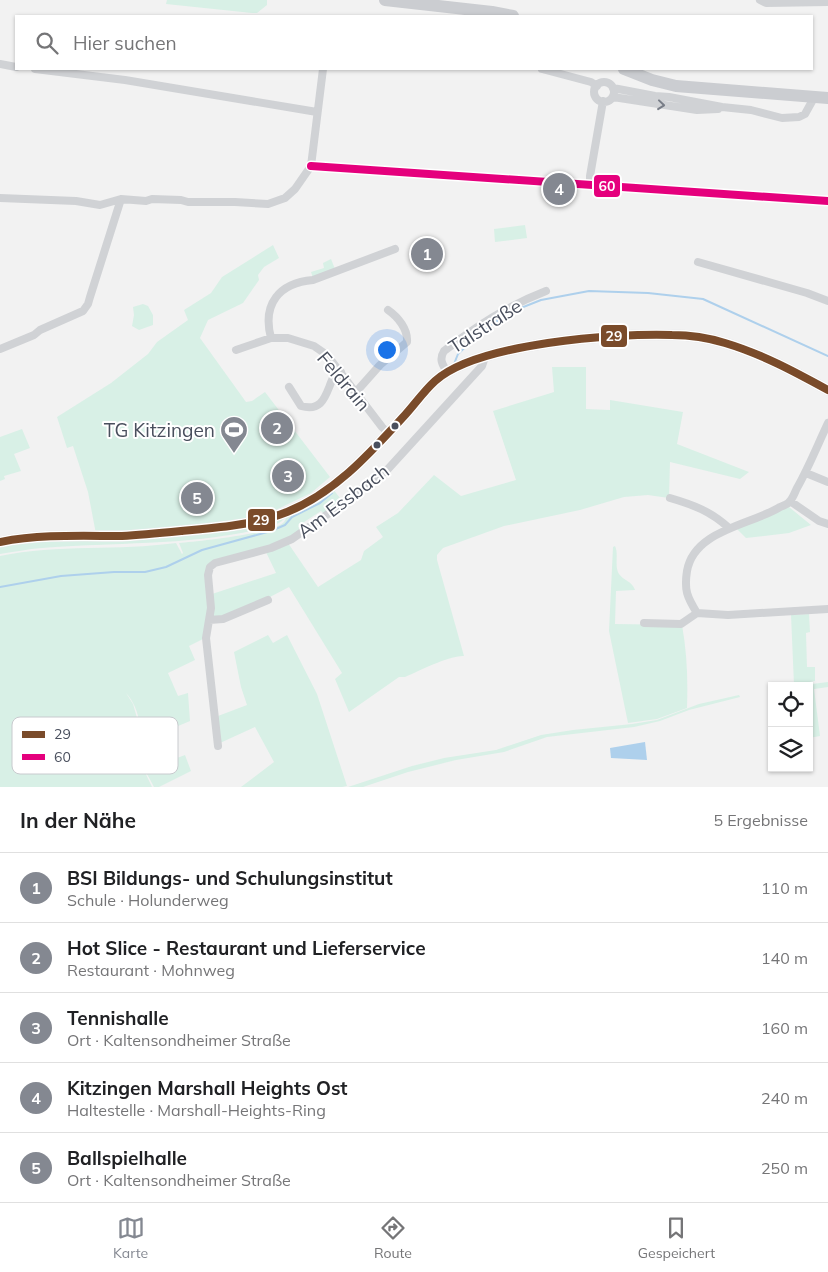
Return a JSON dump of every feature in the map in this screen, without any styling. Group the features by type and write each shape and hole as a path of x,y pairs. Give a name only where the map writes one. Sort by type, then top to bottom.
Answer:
{"main road":[{"path":"385,0 475,5 510,15"},
{"path":"627,70 652,80 676,86 822,97"},
{"path":"0,542 50,535 148,534 218,527 268,518 308,503 328,490 388,433 434,381 447,372 485,357 530,346 640,335 674,335 724,343 760,355 828,390"}],"street":[{"path":"760,0 766,3 828,2"},
{"path":"0,64 15,66"},
{"path":"42,70 125,80 316,112"},
{"path":"0,198 76,201 100,205 121,200 146,201 152,199 268,204 285,198 311,166 316,112 323,70"},
{"path":"546,70 591,82 597,86"},
{"path":"613,97 613,88 610,83 604,82 597,86 595,94 598,99 603,101 613,97 697,110 715,110 722,107"},
{"path":"613,88 722,107 751,110 790,119 805,114 822,97"},
{"path":"590,185 603,101"},
{"path":"311,166 828,201"},
{"path":"0,349 34,335 40,330 82,311 88,304 121,200"},
{"path":"271,338 268,325 270,306 282,290 301,281 313,280 395,250"},
{"path":"698,262 807,293 828,301"},
{"name":"Talstraße","path":"447,372 441,361 444,351 503,310 522,300 546,292"},
{"path":"356,392 380,365 407,342 408,338 398,317 388,310"},
{"name":"Feldrain","path":"236,350 271,338 288,338 314,346 327,355 388,433"},
{"name":"Am Essbach","path":"218,746 206,638 211,608 208,575 212,565 271,548 292,539 367,486 388,469 482,366 485,357"},
{"path":"289,387 301,406 312,407 322,402 334,376 341,372"},
{"path":"697,613 688,598 686,583 689,563 697,549 729,528 775,511 790,501 806,473 827,426"},
{"path":"806,473 828,482"},
{"path":"670,498 699,507 729,528"},
{"path":"790,501 819,521 828,524"},
{"path":"209,620 222,619 268,600"},
{"path":"644,623 681,624 697,613 728,615 828,609"}],"green space":[{"path":"167,0 267,0 267,5 257,13 252,13 166,4"},
{"path":"525,225 527,238 495,242 494,229"},
{"path":"273,245 279,258 264,267 258,275 259,280 243,303 208,320 200,338 246,402 252,401 265,392 330,477 311,493 255,520 96,534 88,492 73,446 67,448 57,417 111,383 148,354 157,342 188,320 184,310 211,293 222,277"},
{"path":"331,259 335,269 313,278 311,272 324,268 323,263"},
{"path":"143,304 148,306 153,315 153,325 139,330 132,326 133,307"},
{"path":"552,367 586,367 586,409 610,410 610,400 683,412 677,444 749,472 740,479 670,462 669,498 648,495 624,497 580,510 504,526 443,548 437,555 437,560 464,656 451,658 405,677 399,677 349,712 335,679 342,673 289,587 229,615 208,619 205,638 189,646 195,660 168,673 178,696 188,693 190,721 178,726 178,717 138,717 132,700 126,693 133,704 137,717 12,717 12,774 146,774 152,787 0,787 0,556 44,550 132,547 176,543 182,554 179,543 235,536 277,526 284,522 287,515 333,489 343,502 325,515 321,511 298,526 301,532 290,539 211,564 209,595 276,573 266,552 288,543 318,587 361,560 364,551 383,537 376,527 398,513 434,475 461,496 516,480 493,411 554,392"},
{"path":"22,429 30,448 14,454 21,471 4,476 5,479 0,481 0,437"},
{"path":"789,507 811,525 789,533 746,538 737,529"},
{"path":"284,519 275,525 256,530 203,539 69,546 0,554 0,544"},
{"path":"615,546 619,574 635,590 616,591 615,624 682,625 687,666 687,708 657,719 628,723 609,631 613,547"},
{"path":"809,614 810,632 806,633 807,667 815,667 815,681 794,682 791,615"},
{"path":"268,635 273,643 287,635 317,694 347,786 241,787 274,762 255,727 220,743 218,716 247,705 241,687 234,652"},
{"path":"828,682 828,687 814,689 820,736 813,737 813,727 813,684"},
{"path":"739,695 740,697 689,710 660,721 634,727 547,737 504,752 456,760 408,772 363,787 348,787 412,766 444,758 496,750 541,735 657,720 699,704"},
{"path":"185,755 191,771 159,787 154,787 147,774 178,774 178,758"}],"water":[{"path":"645,742 647,760 611,758 610,748"}],"waterway":[{"path":"454,364 458,354 478,335 508,313 541,300 589,291 648,293 703,299 828,356"},
{"path":"0,587 61,576 145,572 166,567 202,550 271,531 285,525 292,517 320,503 332,493"}],"transit line":[{"name":"60","path":"311,166 828,201"},
{"name":"29","path":"0,542 46,537 122,536 208,529 248,523 287,512 321,494 351,470 379,443 435,381 455,368 513,349 548,343 617,336 692,336 719,341 752,352 828,390"}],"place":[{"name":"Kitzingen Marshall Heights Ost","path":"559,189"},
{"name":"BSI Bildungs- und Schulungsinstitut","path":"427,254"},
{"name":"Hot Slice - Restaurant und Lieferservice","path":"277,428"},
{"name":"TG Kitzingen","path":"234,454"},
{"name":"Tennishalle","path":"288,476"},
{"name":"Ballspielhalle","path":"197,498"}]}
